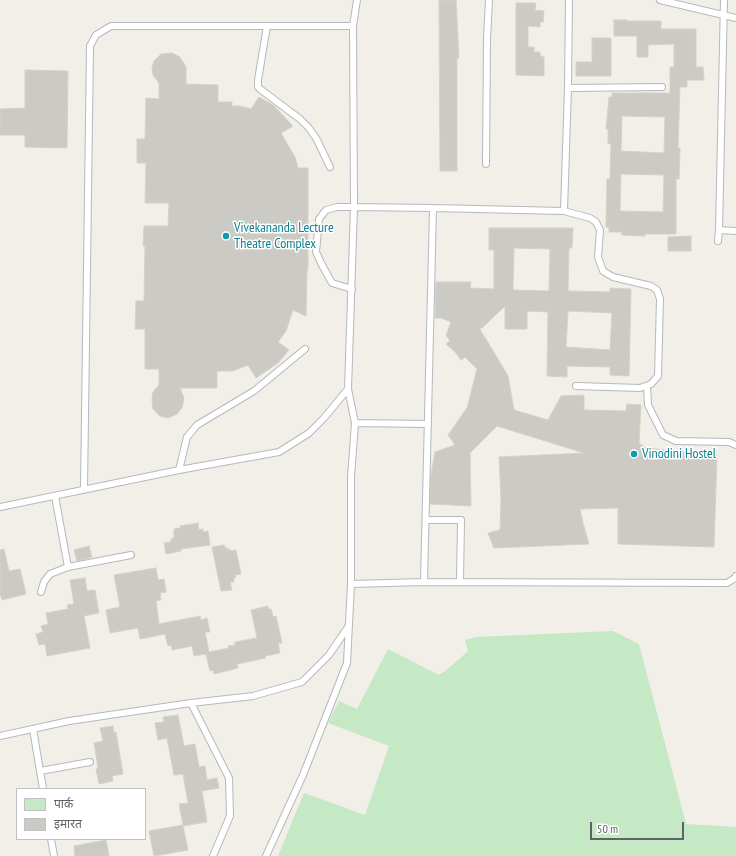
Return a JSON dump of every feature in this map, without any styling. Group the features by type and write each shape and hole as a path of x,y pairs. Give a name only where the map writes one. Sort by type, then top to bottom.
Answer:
{"lane":[{"path":"266,856 303,775 347,663 351,584 351,477 355,423 348,389 354,207 353,26 357,0"},
{"path":"486,164 487,39 489,0"},
{"path":"564,211 569,0"},
{"path":"660,0 724,17 736,18"},
{"path":"718,241 724,0"},
{"path":"84,490 90,46 96,35 111,26 353,26"},
{"path":"267,26 258,87 300,119 308,127 316,138 330,167"},
{"path":"568,88 662,87"},
{"path":"352,289 332,283 316,252 319,219 326,210 337,207 354,207 564,211 590,218 596,222 600,230 598,257 603,271 613,277 651,286 657,290 660,299 658,376 651,384 640,388 576,386"},
{"path":"424,582 433,208"},
{"path":"719,230 736,230"},
{"path":"180,470 187,438 197,425 254,391 305,349"},
{"path":"647,386 648,405 663,435 676,442 729,442 736,445"},
{"path":"0,507 180,470 279,452 309,433 324,418 348,389"},
{"path":"355,423 428,424"},
{"path":"55,496 68,567"},
{"path":"426,520 461,520 460,582"},
{"path":"41,592 44,582 50,574 68,567 132,555"},
{"path":"351,584 424,582 727,583 736,576"},
{"path":"0,736 69,721 191,703 253,696 302,682 329,655 349,626"},
{"path":"191,703 229,778 230,816 213,856"},
{"path":"33,729 43,788"},
{"path":"40,771 90,762"},
{"path":"51,840 54,856"}],"green space":[{"path":"613,631 639,644 686,824 736,827 736,856 278,856 304,793 365,815 389,746 328,723 339,701 357,709 388,649 439,675 468,651 465,640 476,637"}],"building":[{"path":"439,0 456,0 459,58 457,58 457,171 440,171"},
{"path":"516,3 536,3 535,10 544,11 543,22 540,22 540,27 528,26 528,47 534,47 534,52 540,52 540,56 544,57 544,76 516,75"},
{"path":"614,20 661,21 661,29 696,29 696,67 703,67 704,80 687,80 687,87 680,87 678,148 680,148 679,179 676,179 676,234 645,234 645,236 622,235 622,232 609,232 609,227 606,227 607,179 610,179 611,143 608,144 608,129 606,129 609,97 612,97 612,93 670,93 670,67 674,67 674,44 648,45 648,57 637,57 637,36 614,36","holes":["622,116 665,117 664,153 621,151","621,174 664,175 663,212 620,211"]},
{"path":"592,38 611,38 611,76 576,76 576,62 592,62"},
{"name":"Vivekananda Lecture Theatre Complex","path":"172,53 180,57 186,67 186,84 218,85 218,102 232,102 232,106 240,106 251,109 259,97 273,105 293,126 281,133 295,157 298,168 308,168 308,268 306,316 293,310 286,331 278,342 289,350 278,363 256,378 248,365 233,371 217,371 217,388 180,388 184,398 182,408 177,414 168,418 160,416 153,409 153,392 159,385 159,369 145,369 145,329 135,329 136,301 144,301 144,226 168,226 169,203 145,203 146,163 137,163 137,139 145,139 146,98 159,99 159,83 153,75 152,68 154,61 161,54"},
{"path":"25,70 68,71 67,148 25,147 25,135 0,135 0,109 25,108"},
{"name":"Vinodini Hostel","path":"489,228 573,228 572,248 569,248 568,291 610,292 610,288 631,289 629,376 610,375 610,367 567,366 567,377 547,376 548,312 527,311 527,329 505,329 505,306 482,328 480,328 480,330 508,376 514,410 548,420 561,396 584,395 584,410 626,411 627,404 641,405 639,443 646,448 717,455 714,547 618,544 618,508 580,509 589,544 494,548 488,533 500,530 501,499 499,457 584,453 497,426 470,453 471,506 430,504 431,475 435,452 455,445 448,435 467,408 477,369 465,357 461,360 446,344 450,341 446,335 451,322 441,318 435,318 436,282 471,282 470,288 494,289 494,250 489,250","holes":["514,248 550,249 549,291 513,290","568,311 612,313 610,350 566,347"]},
{"path":"691,236 691,251 668,251 668,237"},
{"path":"198,523 199,530 203,529 203,532 208,531 210,545 181,549 181,551 166,554 164,543 171,542 171,539 174,538 174,529 180,528 180,526"},
{"path":"224,545 225,548 227,547 227,550 236,550 241,574 235,575 236,577 234,578 234,582 230,582 232,590 221,591 212,547"},
{"path":"89,546 92,557 77,561 74,550"},
{"path":"4,549 9,571 20,569 26,594 2,600 0,596 0,550"},
{"path":"156,568 158,580 164,579 166,592 160,593 161,600 156,601 159,624 200,616 201,620 207,618 210,632 205,632 209,652 229,648 228,646 235,645 235,642 257,638 251,610 268,606 268,609 271,609 273,617 276,616 282,643 278,643 280,653 265,656 266,658 237,664 238,668 214,674 213,670 210,671 206,654 194,656 192,646 172,650 171,645 168,646 165,634 140,639 138,628 110,633 106,610 120,607 114,575"},
{"path":"85,578 87,591 95,590 99,613 84,616 90,648 47,656 45,644 39,645 36,634 43,632 41,626 48,624 46,613 68,609 67,605 74,604 70,580"},
{"path":"178,715 184,746 195,744 199,767 205,766 207,780 217,778 219,788 202,791 207,822 183,826 188,850 154,856 149,831 183,825 179,804 188,803 183,774 174,775 167,738 158,740 155,723 164,722 163,717"},
{"path":"113,726 114,733 116,732 123,774 112,776 113,781 99,784 94,743 103,741 100,728"},
{"path":"106,840 109,856 75,856 74,846"}],"place":[{"name":"Vivekananda Lecture Theatre Complex","path":"226,236"},
{"name":"Vinodini Hostel","path":"634,454"}]}
